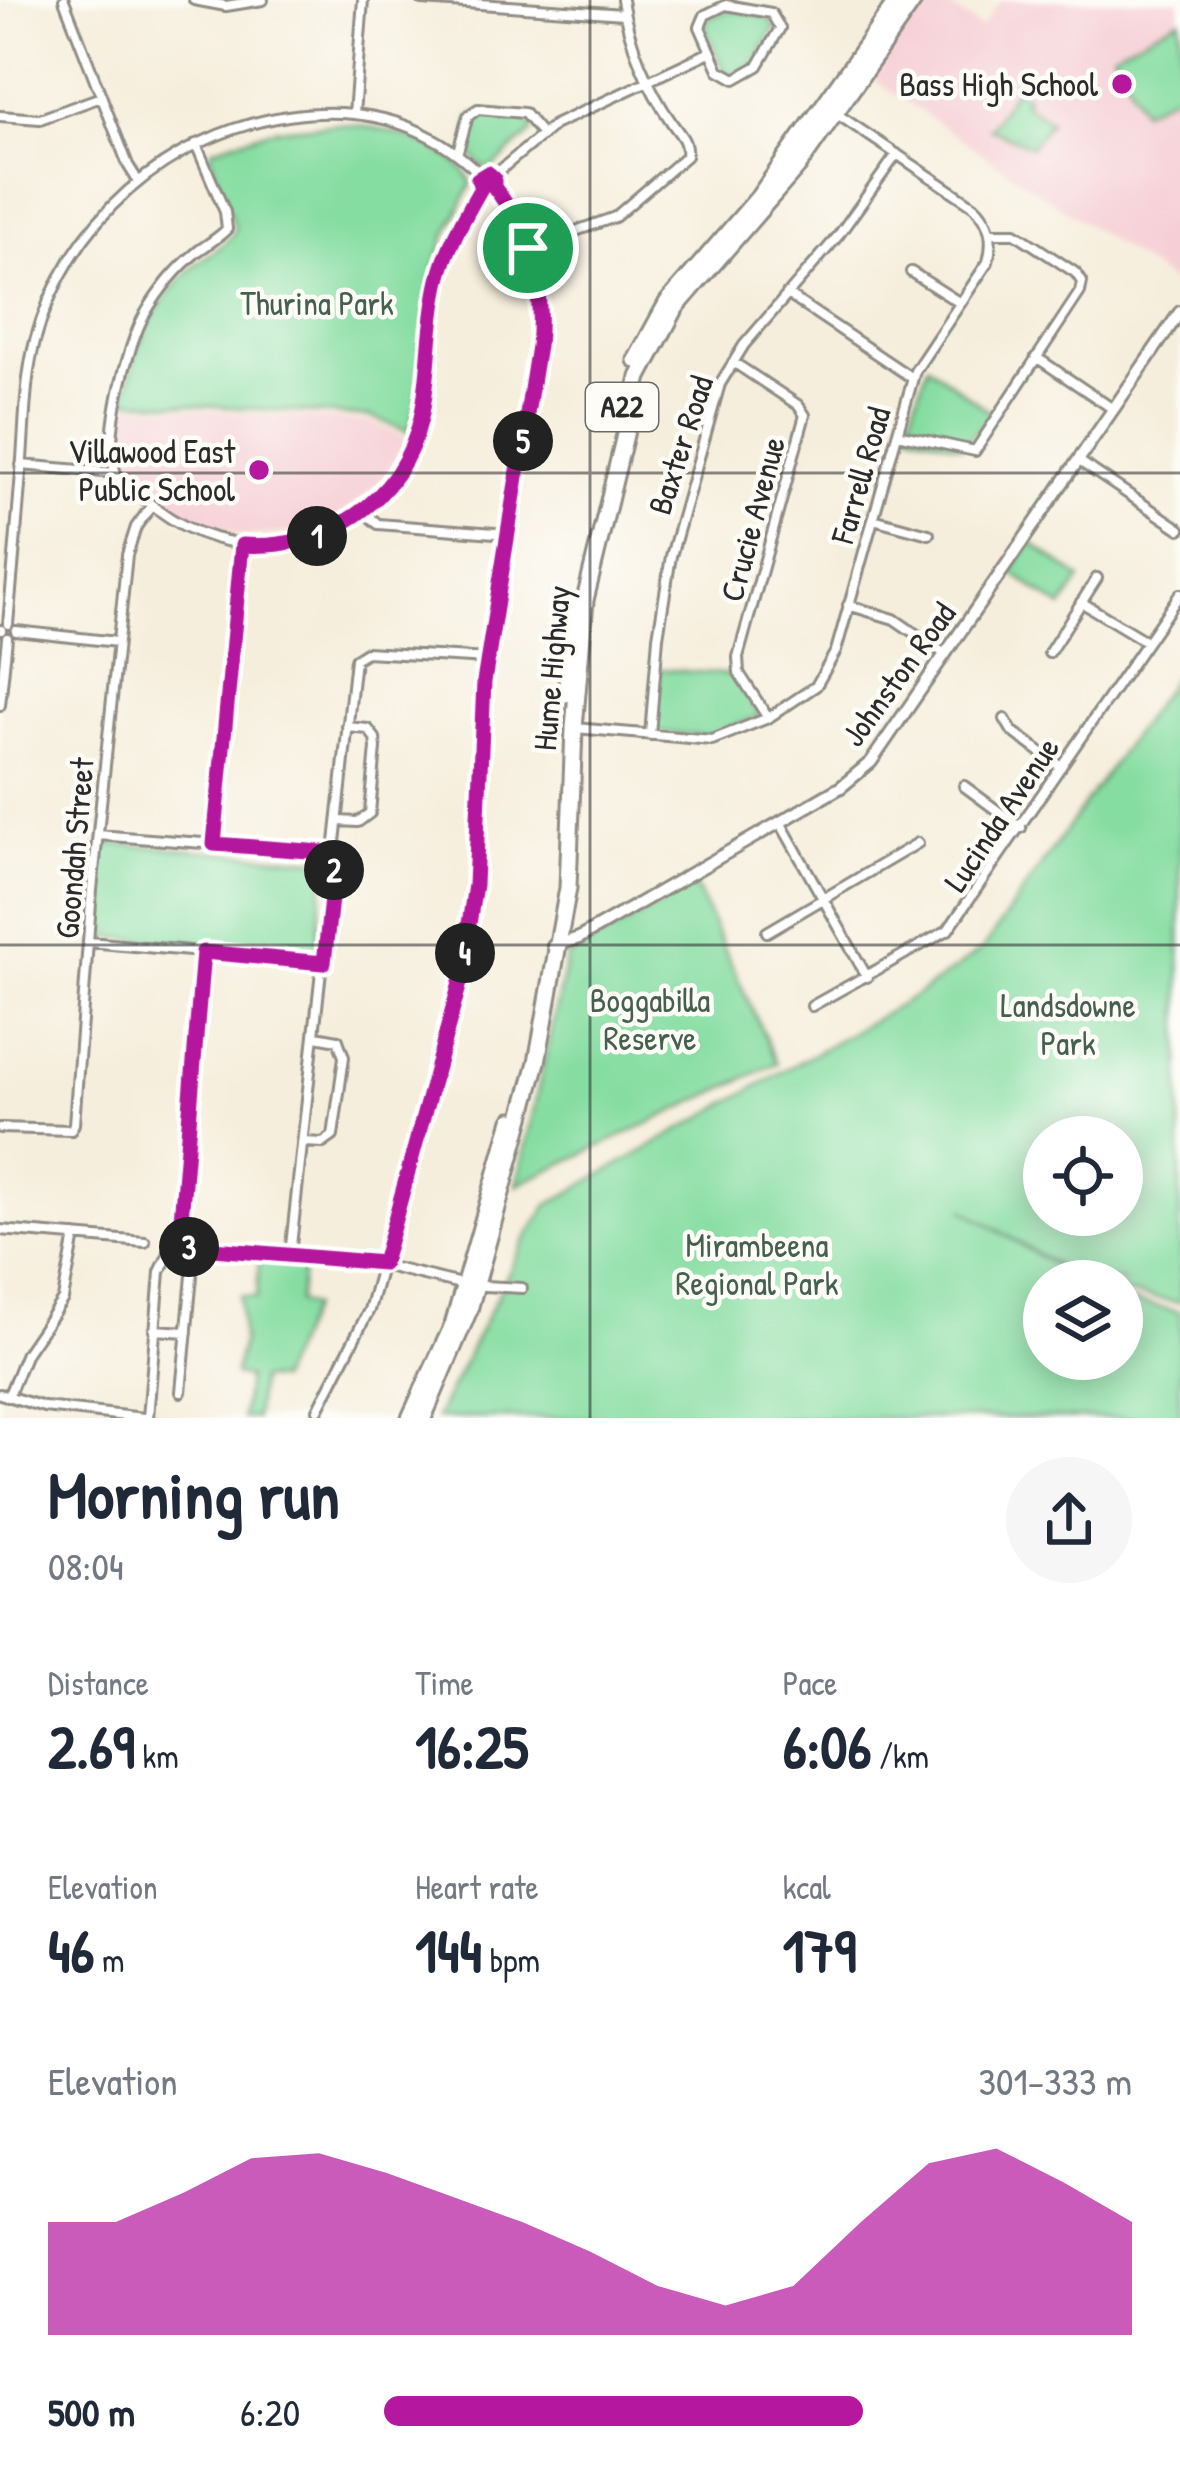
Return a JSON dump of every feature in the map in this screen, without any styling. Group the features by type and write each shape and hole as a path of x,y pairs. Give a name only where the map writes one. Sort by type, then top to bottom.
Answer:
{"highway":[{"name":"Hume Highway","path":"555,946 571,628 587,539 633,366 656,318 758,198 898,0"},
{"name":"Hume Highway","path":"423,1418 461,1334 568,888 580,636 594,552 646,362 676,308 775,195 914,0"},
{"name":"Hume Highway","path":"410,1418 470,1286"}],"street":[{"path":"64,0 138,182"},
{"path":"194,0 226,6 262,0"},
{"path":"354,113 364,0"},
{"path":"422,0 624,14"},
{"path":"528,248 615,217 686,156 687,145 648,80 622,0"},
{"path":"726,5 745,7 771,13 779,21 778,34 748,74 725,77 710,52 700,27 709,12 726,5"},
{"path":"21,465 116,473 152,505 191,530 242,545 293,543 364,512 400,467 415,438 439,277 454,236 481,188 487,190 489,179 542,133 710,52"},
{"path":"0,116 40,119 101,97"},
{"path":"458,151 474,110 524,112 542,133"},
{"path":"0,705 28,374 46,308 76,249 97,221 138,182 196,144 272,118 354,113 407,125 458,151 489,179 515,217 537,284 541,323 482,702 475,885 460,983 364,1324 318,1410"},
{"path":"837,114 974,206 991,233 1019,235 1080,278 1080,292 975,452 897,434"},
{"path":"116,473 120,385 134,335 173,275 227,229 225,212 196,144"},
{"name":"Baxter Road","path":"650,735 670,556 710,410 733,362 838,236 897,154"},
{"name":"Farrell Road","path":"574,728 712,740 768,718 816,686 836,652 912,378 988,262 991,233"},
{"path":"911,272 960,303"},
{"path":"788,294 912,378"},
{"name":"Johnston Road","path":"555,946 841,787 871,762 1180,312"},
{"path":"1036,357 1114,410"},
{"name":"Crucie Avenue","path":"733,362 806,415 738,658 739,673 768,718"},
{"path":"1079,461 1180,529"},
{"name":"Goondah Street","path":"0,1129 59,1132 71,1130 74,1124 117,642 130,541 152,505"},
{"path":"364,512 378,524 508,534"},
{"path":"873,519 929,534"},
{"path":"214,844 242,545"},
{"path":"1048,653 1096,578"},
{"name":"Lucinda Avenue","path":"812,1006 948,931 1180,594"},
{"path":"1081,602 1147,642"},
{"path":"848,605 894,619 946,655"},
{"path":"6,631 117,642"},
{"path":"290,1255 353,664 362,652 488,659"},
{"path":"1005,719 1012,731 1061,767"},
{"path":"339,821 358,822 370,813 376,748 371,731 347,727"},
{"path":"964,786 1021,827"},
{"path":"780,822 867,976"},
{"path":"98,835 336,853"},
{"path":"766,932 918,843"},
{"path":"89,942 324,963"},
{"path":"203,952 179,1238 188,1247 383,1263 470,1286 522,1288"},
{"path":"304,1142 323,1143 333,1136 344,1057 338,1040 316,1036"},
{"path":"0,1230 145,1243"},
{"path":"75,1236 63,1299 4,1395 74,1412 146,1418 160,1272 171,1242 179,1238"},
{"path":"170,1251 182,1257 188,1247"},
{"path":"181,1393 191,1276"},
{"path":"154,1330 187,1332"}],"shaded area":[{"path":"926,0 940,0 981,28 1001,0 1180,0 1180,288 873,79"},
{"name":"Villawood East Public School","path":"125,404 371,422 407,438 382,480 343,514 305,531 243,536 188,518 129,473 122,456"}],"green space":[{"path":"728,10 767,16 775,28 753,65 732,75 724,70 705,28 709,18"},
{"path":"1180,19 1180,91 1142,110 1113,53"},
{"path":"1016,87 1026,97 1023,103 1050,121 1031,147 989,128"},
{"path":"477,113 520,115 532,132 493,167 484,168 467,149 471,118"},
{"name":"Thurina Park","path":"339,124 374,128 432,147 449,157 472,183 431,280 409,432 372,417 126,400 140,345 157,311 179,281 222,246 235,229 210,154 213,148 274,129"},
{"path":"928,365 992,414 961,446 906,430"},
{"path":"1031,542 1081,579 1062,608 1011,572"},
{"path":"1180,668 1180,1303 1143,1296 1143,1260 1048,1260 963,1209 1044,1260 1023,1260 1023,1380 1143,1380 1143,1304 1180,1312 1180,1418 436,1418 522,1246 548,1205 919,994 982,950"},
{"path":"660,669 732,675 760,716 708,736 654,732"},
{"path":"104,843 325,860 316,955 96,936"},
{"name":"Boggabilla Reserve","path":"695,886 777,1063 517,1185 567,957"},
{"path":"259,1256 304,1261 298,1301 311,1307 278,1380 260,1379 255,1418 242,1418 247,1378 234,1375 242,1341 240,1296 257,1298"}],"place":[{"name":"Bass High School","path":"1122,84"},
{"name":"Villawood East Public School","path":"259,470"}],"route":[{"path":"482,174 493,176 494,187 515,217 528,248 541,323 484,682 472,906 460,983 383,1263 188,1247 179,1238 203,952 324,963 336,853 214,844 242,545 293,543 345,524 364,512 400,467 420,423 439,277 454,236 481,188 482,174"}],"park label":[{"name":"Landsdowne Park","path":"1068,1024"},
{"name":"Mirambeena Regional Park","path":"757,1264"}]}
